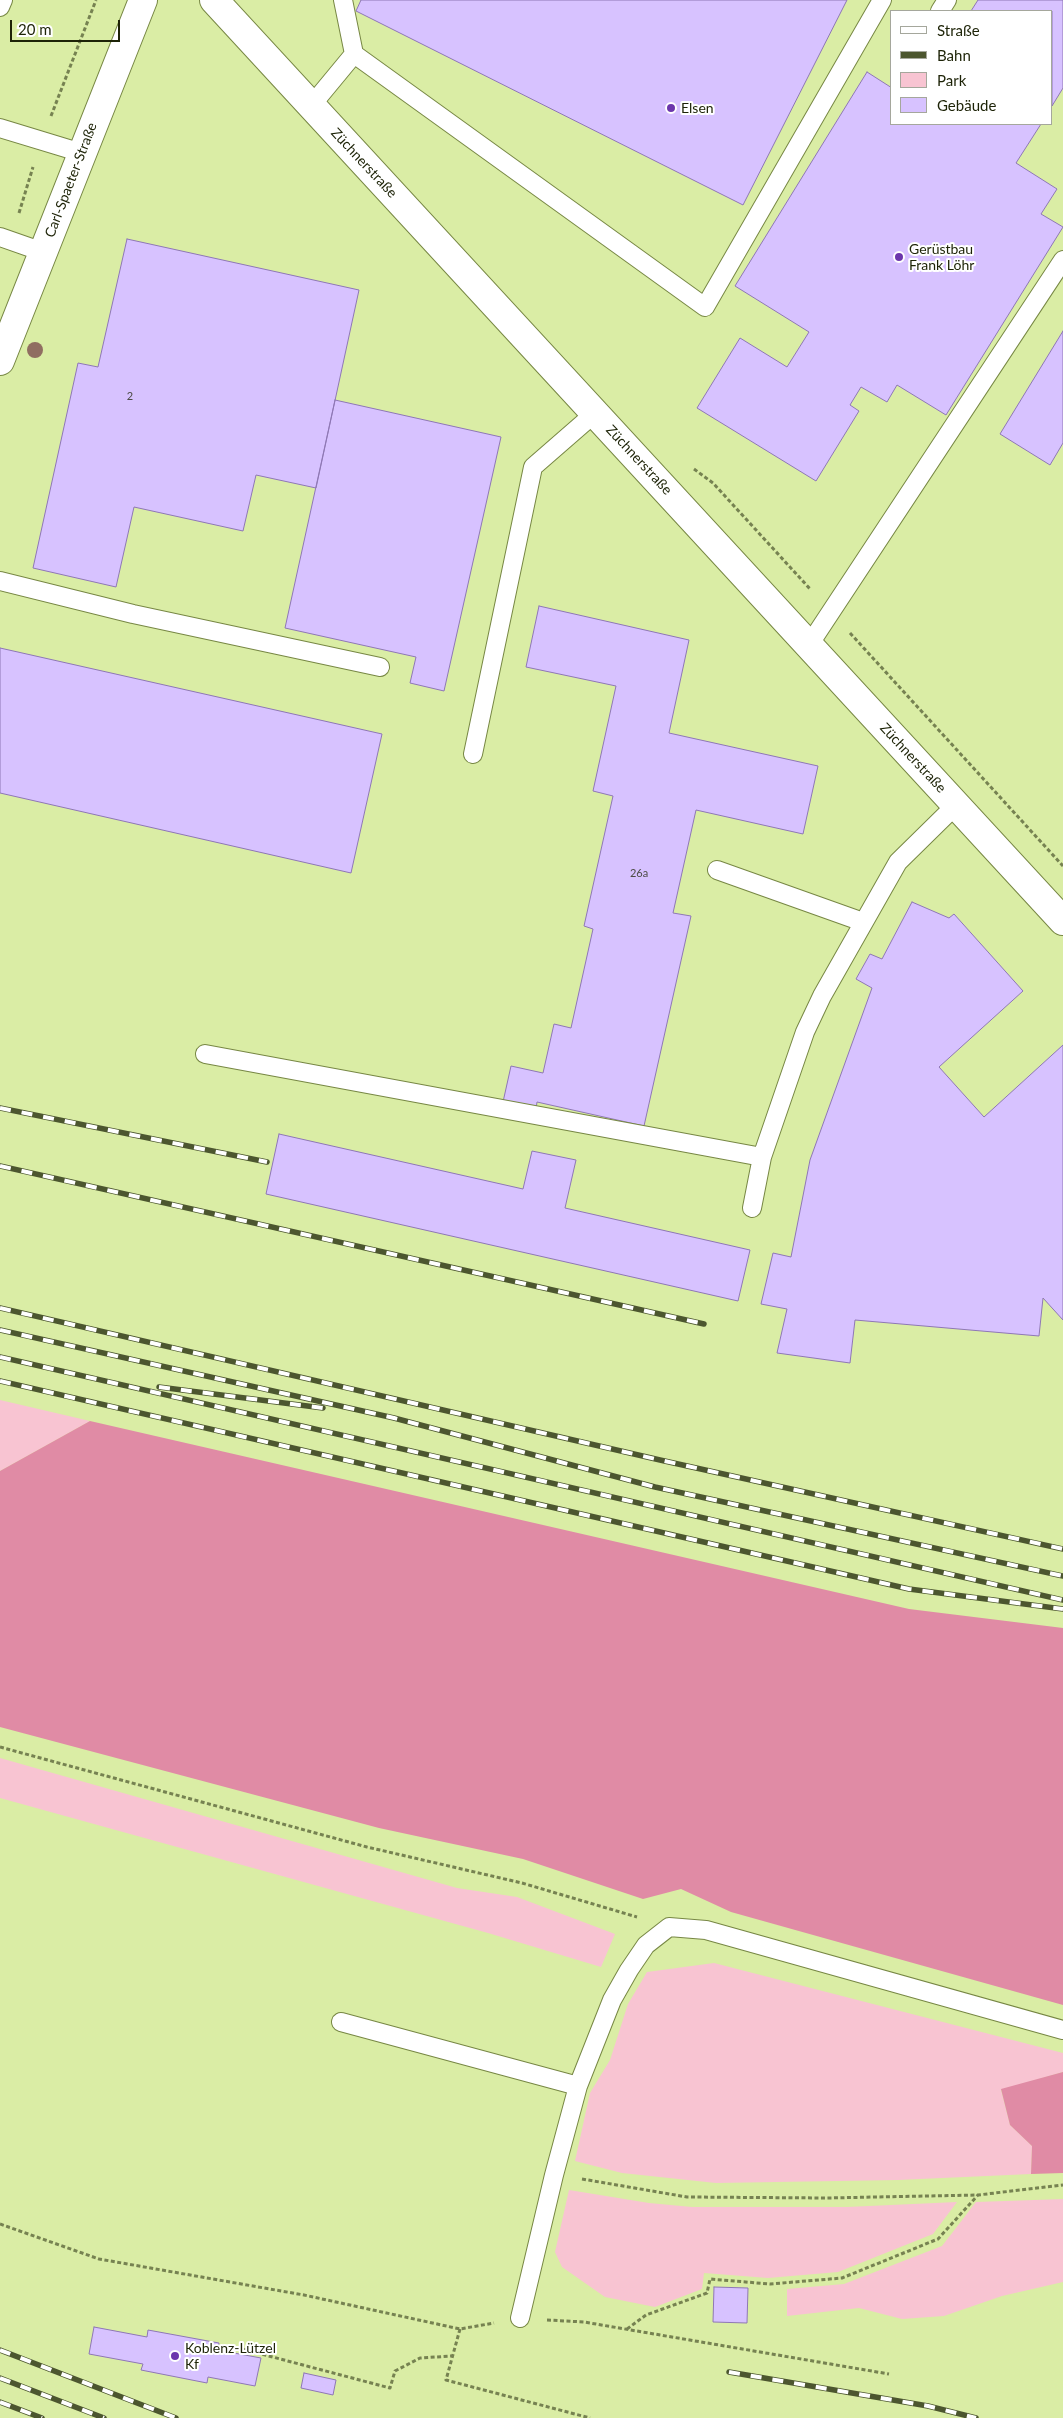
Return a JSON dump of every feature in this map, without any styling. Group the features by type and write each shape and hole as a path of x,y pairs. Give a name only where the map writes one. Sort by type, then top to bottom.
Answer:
{"street":[{"name":"Carl-Spaeter-Straße","path":"0,361 143,0"},
{"name":"Züchnerstraße","path":"214,0 1063,921"}],"lane":[{"path":"0,7 3,0"},
{"path":"343,0 354,54 705,307 882,0"},
{"path":"312,106 354,54"},
{"path":"0,128 82,153"},
{"path":"0,237 43,252"},
{"path":"809,645 1063,260"},
{"path":"473,754 533,467 596,413"},
{"path":"0,581 114,610 380,667"},
{"path":"752,1208 762,1157 805,1032 863,922 898,862 956,805"},
{"path":"716,870 863,922"},
{"path":"205,1054 762,1157"},
{"path":"520,2318 554,2175 578,2086 612,2000 629,1970 646,1945 670,1927 706,1930 1063,2030"},
{"path":"341,2022 578,2086"}],"path":[{"path":"0,1747 367,1846 522,1883 670,1927"},
{"path":"554,2175 686,2197 826,2198 978,2195 1063,2185"},
{"path":"626,2330 646,2315 707,2293 710,2279 770,2284 842,2278 938,2239 978,2195"},
{"path":"0,2224 98,2259 304,2295 460,2329 520,2318 584,2322 889,2374"},
{"path":"460,2329 446,2380 590,2418"},
{"path":"231,2346 390,2388 395,2371 420,2358 452,2356"}],"green space":[{"path":"0,1400 90,1421 0,1471"},
{"path":"0,1758 457,1888 517,1897 615,1934 601,1967 488,1933 0,1798"},
{"path":"714,1963 1063,2053 1063,2072 1001,2090 1010,2125 1032,2146 1031,2174 898,2180 716,2183 622,2173 575,2161 590,2093 610,2060 628,2004 647,1972"},
{"path":"569,2190 649,2203 692,2207 847,2207 957,2202 933,2234 838,2272 768,2278 704,2273 702,2289 655,2307 605,2297 562,2267 555,2252"},
{"path":"1063,2199 1063,2282 1002,2296 944,2316 902,2319 859,2308 787,2316 787,2289 844,2284 942,2246 976,2202"}],"shaded area":[{"path":"90,1421 909,1609 1063,1628 1063,2005 731,1912 681,1889 643,1899 523,1859 379,1828 0,1727 0,1471"},
{"path":"1063,2072 1063,2173 1031,2174 1032,2146 1010,2125 1001,2089"}],"building":[{"name":"Elsen","path":"361,0 847,0 743,205 356,11"},
{"path":"978,0 1063,0 1063,88 1053,104 1053,10 972,10"},
{"name":"Gerüstbau Frank Löhr","path":"867,72 890,87 890,125 1040,125 1016,163 1057,189 1041,214 1063,227 946,415 897,385 887,402 861,387 850,405 859,411 816,481 697,408 740,338 787,367 809,332 735,286"},
{"path":"127,239 359,290 316,488 256,475 243,531 134,507 116,587 33,568 78,363 98,367"},
{"path":"1063,331 1063,443 1050,465 1000,434"},
{"path":"335,400 501,437 444,691 410,683 416,657 285,628"},
{"path":"539,606 689,640 669,733 818,766 803,834 696,810 673,913 691,916 644,1126 537,1102 536,1109 503,1102 511,1066 543,1073 554,1024 571,1028 593,929 584,926 613,796 593,791 616,686 526,667"},
{"path":"0,648 382,734 351,873 0,793"},
{"path":"912,902 949,918 954,914 1023,991 939,1067 984,1117 1063,1045 1063,1320 1043,1298 1039,1336 855,1320 850,1363 777,1353 787,1309 761,1304 773,1253 791,1257 810,1160 872,988 856,979 870,954 882,959"},
{"path":"279,1134 523,1189 532,1151 576,1160 565,1208 750,1250 738,1301 266,1194"},
{"path":"714,2287 748,2288 747,2323 713,2322"},
{"name":"Koblenz-Lützel Kf","path":"94,2327 147,2337 148,2330 219,2343 218,2350 261,2358 255,2386 208,2377 207,2383 141,2370 143,2364 89,2354"},
{"path":"304,2373 336,2380 333,2395 301,2388"}],"railway":[{"path":"0,1108 267,1162"},
{"path":"0,1166 704,1324"},
{"path":"0,1308 660,1460 1063,1549"},
{"path":"0,1330 394,1418 655,1487 1063,1576"},
{"path":"0,1357 1063,1600"},
{"path":"0,1381 909,1589 1063,1609"},
{"path":"159,1387 323,1408"},
{"path":"0,2350 176,2418"},
{"path":"729,2372 928,2406 976,2418"},
{"path":"0,2378 104,2418"},
{"path":"0,2402 42,2418"}],"place":[{"name":"Elsen","path":"671,108"},
{"name":"Gerüstbau Frank Löhr","path":"899,257"},
{"name":"Koblenz-Lützel Kf","path":"175,2356"}]}
